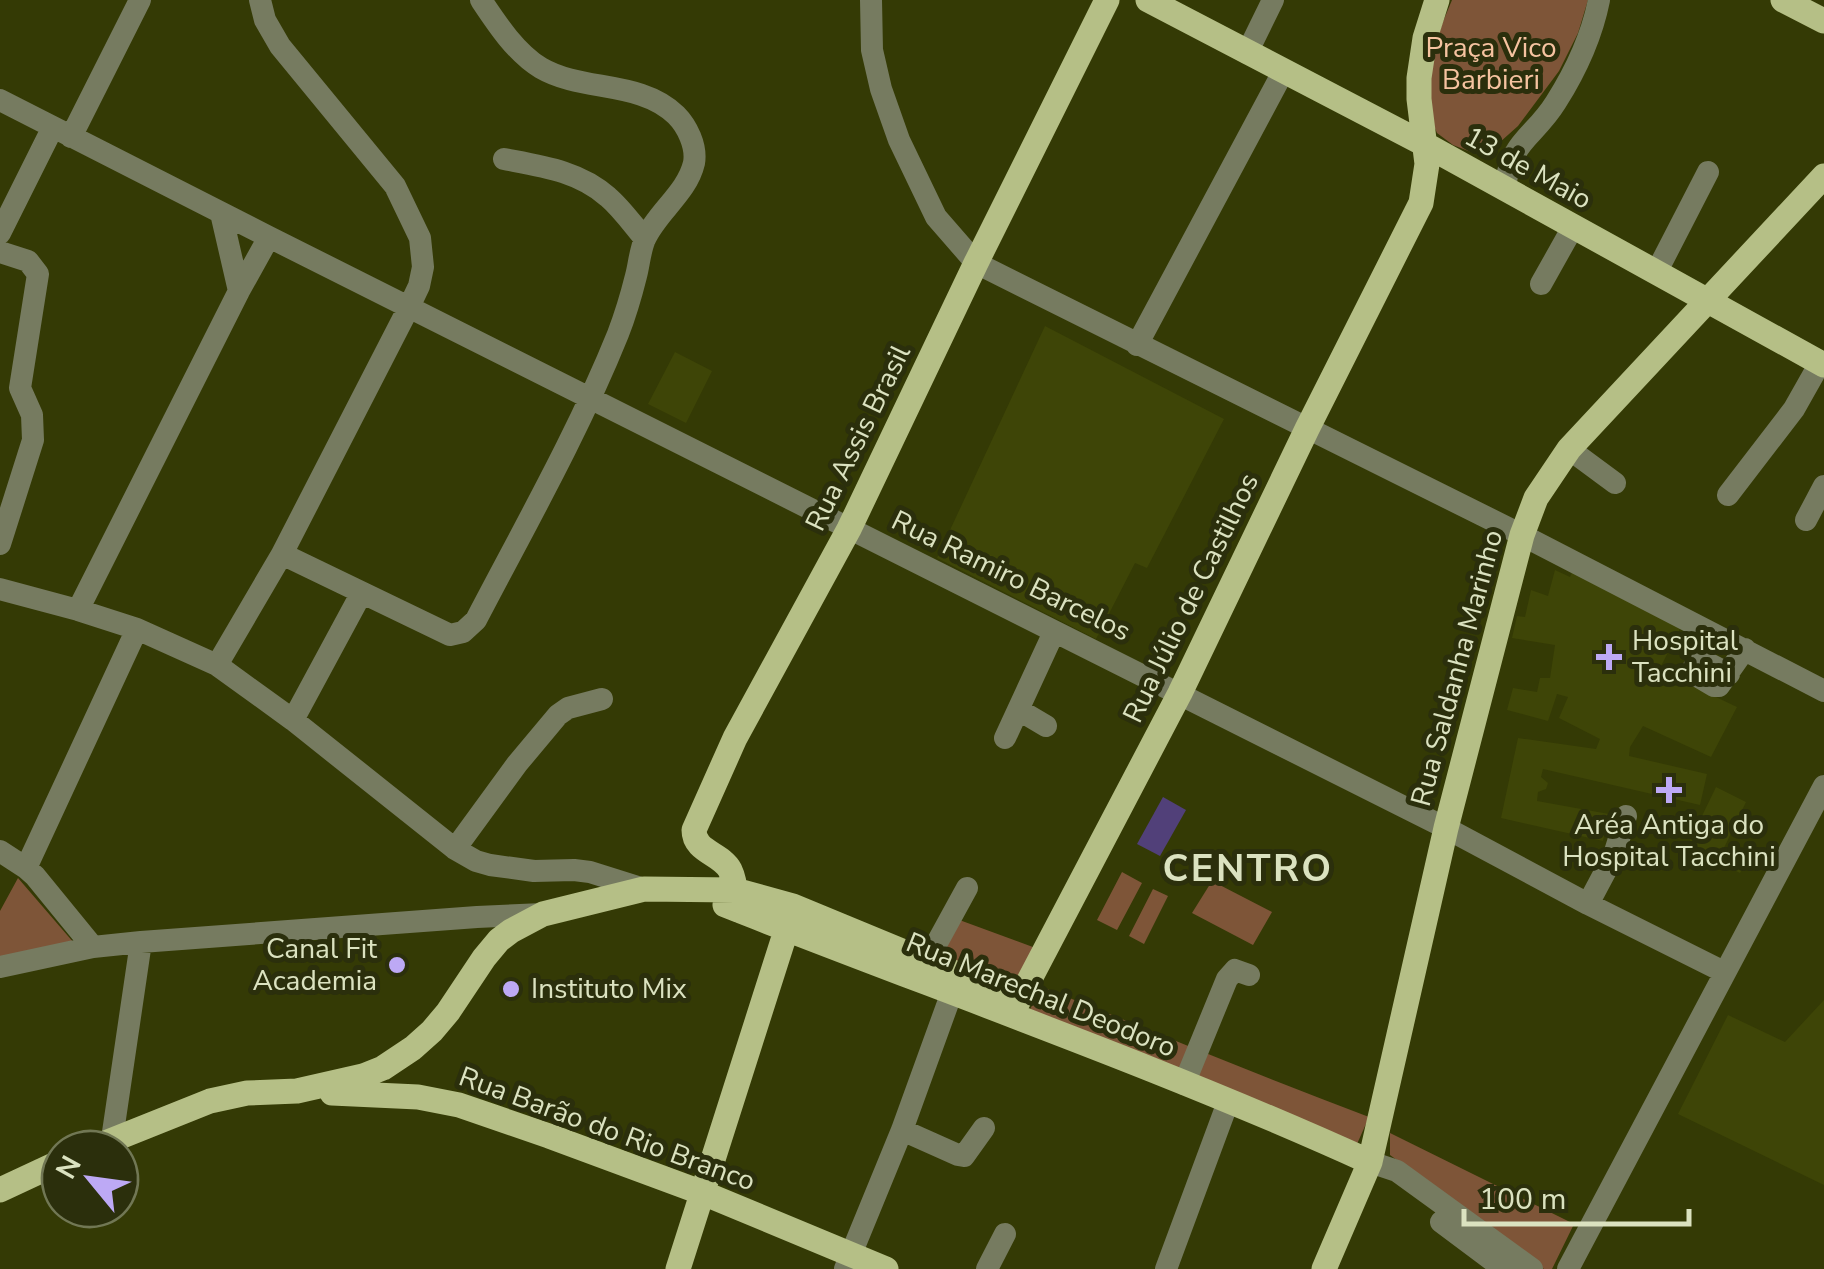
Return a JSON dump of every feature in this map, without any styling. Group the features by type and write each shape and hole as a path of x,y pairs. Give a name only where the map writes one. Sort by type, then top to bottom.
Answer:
{"main road":[{"name":"Rua Assis Brasil","path":"737,900 726,865 698,844 694,830 735,738 848,529 1108,0"},
{"name":"13 de Maio","path":"1148,0 1505,188 1822,364"},
{"name":"Rua Júlio de Castilhos","path":"1420,203 1427,174 1419,78 1425,38 1438,0"},
{"path":"1783,0 1824,21"},
{"name":"Rua Júlio de Castilhos","path":"1015,1007 1180,693 1420,203 1444,174 1466,169"},
{"name":"Rua Saldanha Marinho","path":"1324,1269 1380,1165 1446,828 1522,535 1536,498 1569,449 1824,176"},
{"name":"Rua Marechal Deodoro","path":"296,1091 374,1072 414,1048 448,1012 484,958 511,930 543,914 644,888 688,888 926,961 1015,1007 1184,1084 1380,1165"},
{"path":"678,1269 790,917"},
{"name":"Rua Marechal Deodoro","path":"790,917 952,992 1015,1007"},
{"path":"414,1048 406,1071 418,1097"},
{"path":"139,1129 210,1101 247,1093 296,1091"},
{"name":"Rua Barão do Rio Branco","path":"296,1091 418,1097 459,1105 703,1193 848,1262 886,1269"},
{"path":"0,1190 40,1171"}],"street":[{"path":"0,234 140,0"},
{"path":"217,666 282,554 409,307 419,286 422,267 420,238 395,186 280,46 265,20 260,0"},
{"path":"282,554 450,635 464,632 476,620 590,397 619,332 645,239 687,179 694,162 694,148 676,115 658,102 630,92 541,68 520,52 480,0"},
{"path":"871,0 872,50 899,140 936,217 976,264 1522,535 1824,691"},
{"path":"1247,53 1273,0"},
{"path":"1505,188 1516,149 1544,119 1569,78 1592,28 1599,0"},
{"path":"1137,345 1283,72"},
{"name":"Rua Ramiro Barcelos","path":"0,100 1180,693 1724,972"},
{"path":"504,159 580,178 611,200 645,239"},
{"path":"1656,273 1708,172"},
{"path":"222,212 239,291"},
{"path":"1541,284 1573,227"},
{"path":"78,610 269,238"},
{"path":"0,252 28,262 38,274 20,388 32,415 33,440 0,544"},
{"path":"1728,495 1794,409 1822,364"},
{"path":"1569,449 1615,483"},
{"path":"1806,520 1824,486"},
{"path":"1,593 78,610 137,629 217,666 292,720 455,850 476,861 534,871 590,872 644,888"},
{"path":"292,720 360,594"},
{"path":"26,868 137,629"},
{"path":"1005,738 1054,632"},
{"path":"1729,674 1745,649"},
{"path":"455,850 517,764 558,716 568,708 602,700"},
{"path":"1019,710 1046,726"},
{"path":"1568,1269 1824,786"},
{"path":"1588,904 1614,855 1626,816"},
{"path":"0,852 26,868 93,947"},
{"path":"926,961 967,888"},
{"path":"0,967 93,947 141,942 543,914"},
{"path":"477,916 488,926 484,958"},
{"path":"104,1129 141,942"},
{"path":"1184,1084 1227,979 1236,970 1249,975"},
{"path":"848,1262 952,992"},
{"path":"1166,1269 1228,1102"},
{"path":"902,1130 964,1156 984,1128"},
{"path":"1380,1165 1389,1184 1504,1269"},
{"path":"1380,1165 1532,1269"},
{"path":"987,1269 1004,1234"}],"shaded area":[{"path":"1045,326 1224,419 1147,568 1135,563 1096,639 937,558"},
{"path":"675,352 712,371 686,423 648,404"},
{"name":"Hospital Tacchini","path":"1555,570 1570,577 1573,570 1683,623 1659,670 1737,707 1711,757 1643,726 1630,747 1629,756 1707,774 1700,805 1543,769 1541,777 1548,783 1546,789 1538,792 1537,801 1609,814 1603,841 1501,818 1518,738 1596,749 1600,739 1559,718 1568,697 1557,694 1548,721 1507,710 1513,688 1537,692 1540,678 1550,678 1555,645 1512,638 1517,616 1525,617 1531,590 1548,596"},
{"path":"1716,787 1746,802 1723,850 1746,862 1740,873 1687,847"},
{"path":"1163,797 1186,810 1160,856 1137,844"},
{"path":"1824,1000 1824,1185 1678,1114 1728,1015 1785,1042"}],"green space":[{"name":"Praça Vico Barbieri","path":"1452,0 1588,0 1578,33 1559,71 1518,126 1490,151 1476,154 1437,133 1431,119 1431,62"},
{"path":"1122,872 1142,883 1117,930 1097,920"},
{"path":"18,878 74,943 0,959 0,911"},
{"path":"1212,881 1272,912 1253,945 1192,913"},
{"path":"1153,889 1168,896 1144,944 1129,936"},
{"path":"954,918 1041,950 1018,993 933,957"},
{"path":"1042,987 1369,1117 1357,1144 1027,1015"},
{"path":"1390,1133 1574,1224 1552,1269 1544,1269 1390,1155"}],"place":[{"name":"Hospital Tacchini","path":"1609,657"},
{"name":"Aréa Antiga do Hospital Tacchini","path":"1669,790"},
{"name":"Canal Fit Academia","path":"397,965"},
{"name":"Instituto Mix","path":"511,989"}],"district":[{"name":"CENTRO","path":"1248,868"}]}
